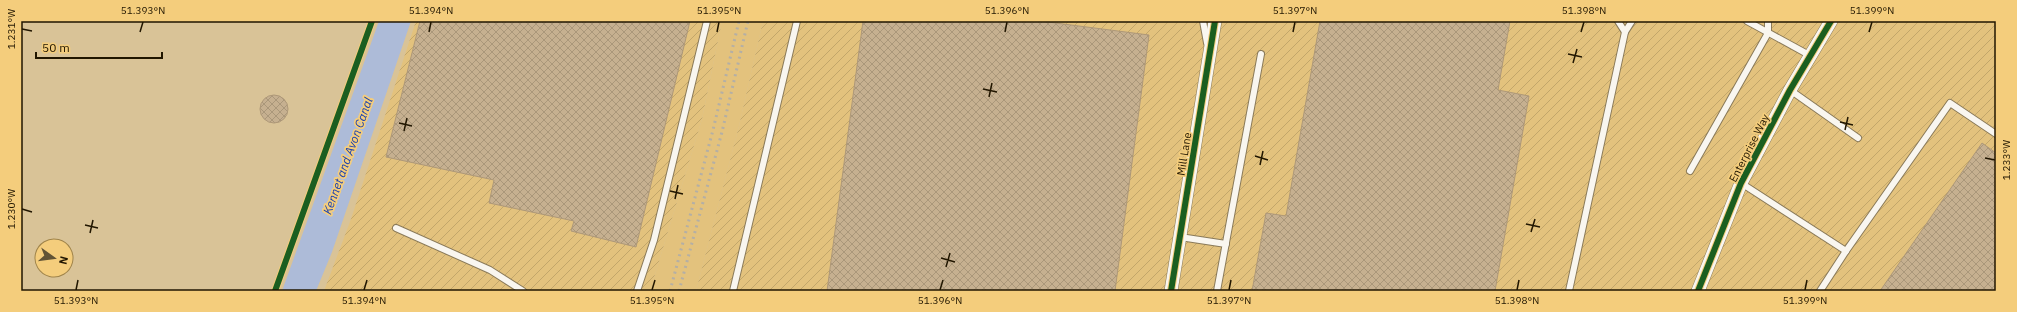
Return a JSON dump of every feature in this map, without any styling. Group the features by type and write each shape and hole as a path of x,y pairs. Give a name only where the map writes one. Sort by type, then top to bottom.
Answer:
{"street":[{"name":"Mill Lane","path":"1171,291 1215,21"},
{"name":"Enterprise Way","path":"1698,291 1741,183 1790,90 1831,21"}],"lane":[{"path":"637,291 654,240 707,21"},
{"path":"733,291 797,21"},
{"path":"1203,21 1210,56"},
{"path":"1618,21 1625,32"},
{"path":"1569,291 1625,32 1632,21"},
{"path":"1747,21 1811,56"},
{"path":"1690,171 1768,32 1768,21"},
{"path":"1217,291 1261,54"},
{"path":"1790,90 1858,138"},
{"path":"1820,291 1846,251 1950,103 1996,134"},
{"path":"1741,183 1846,251"},
{"path":"396,228 490,270 523,291"},
{"path":"1180,237 1226,244"}],"shaded area":[{"path":"416,21 722,21 702,119 650,291 324,291 351,219"},
{"path":"722,21 763,21 739,126 696,291 650,291 702,119"},
{"path":"763,21 1996,21 1996,291 696,291 739,126"}],"water":[{"name":"Kennet and Avon Canal","path":"379,21 411,21 332,252 316,291 282,291"}],"building":[{"path":"420,21 690,21 636,247 571,231 574,221 489,203 494,180 386,157"},
{"path":"863,21 1040,21 1149,35 1115,291 827,291"},
{"path":"1320,21 1510,21 1498,90 1529,96 1495,291 1252,291 1266,213 1286,216"},
{"path":"274,95 284,99 288,109 284,119 274,123 264,119 260,109 264,99"},
{"path":"1982,143 1996,153 1996,291 1880,291"}],"railway":[{"path":"670,291 713,130 739,21"},
{"path":"679,291 722,132 748,21"}],"cycle path":[{"path":"275,291 372,21"},
{"path":"1171,291 1215,21"},
{"path":"1698,291 1741,183 1790,90 1831,21"}]}
